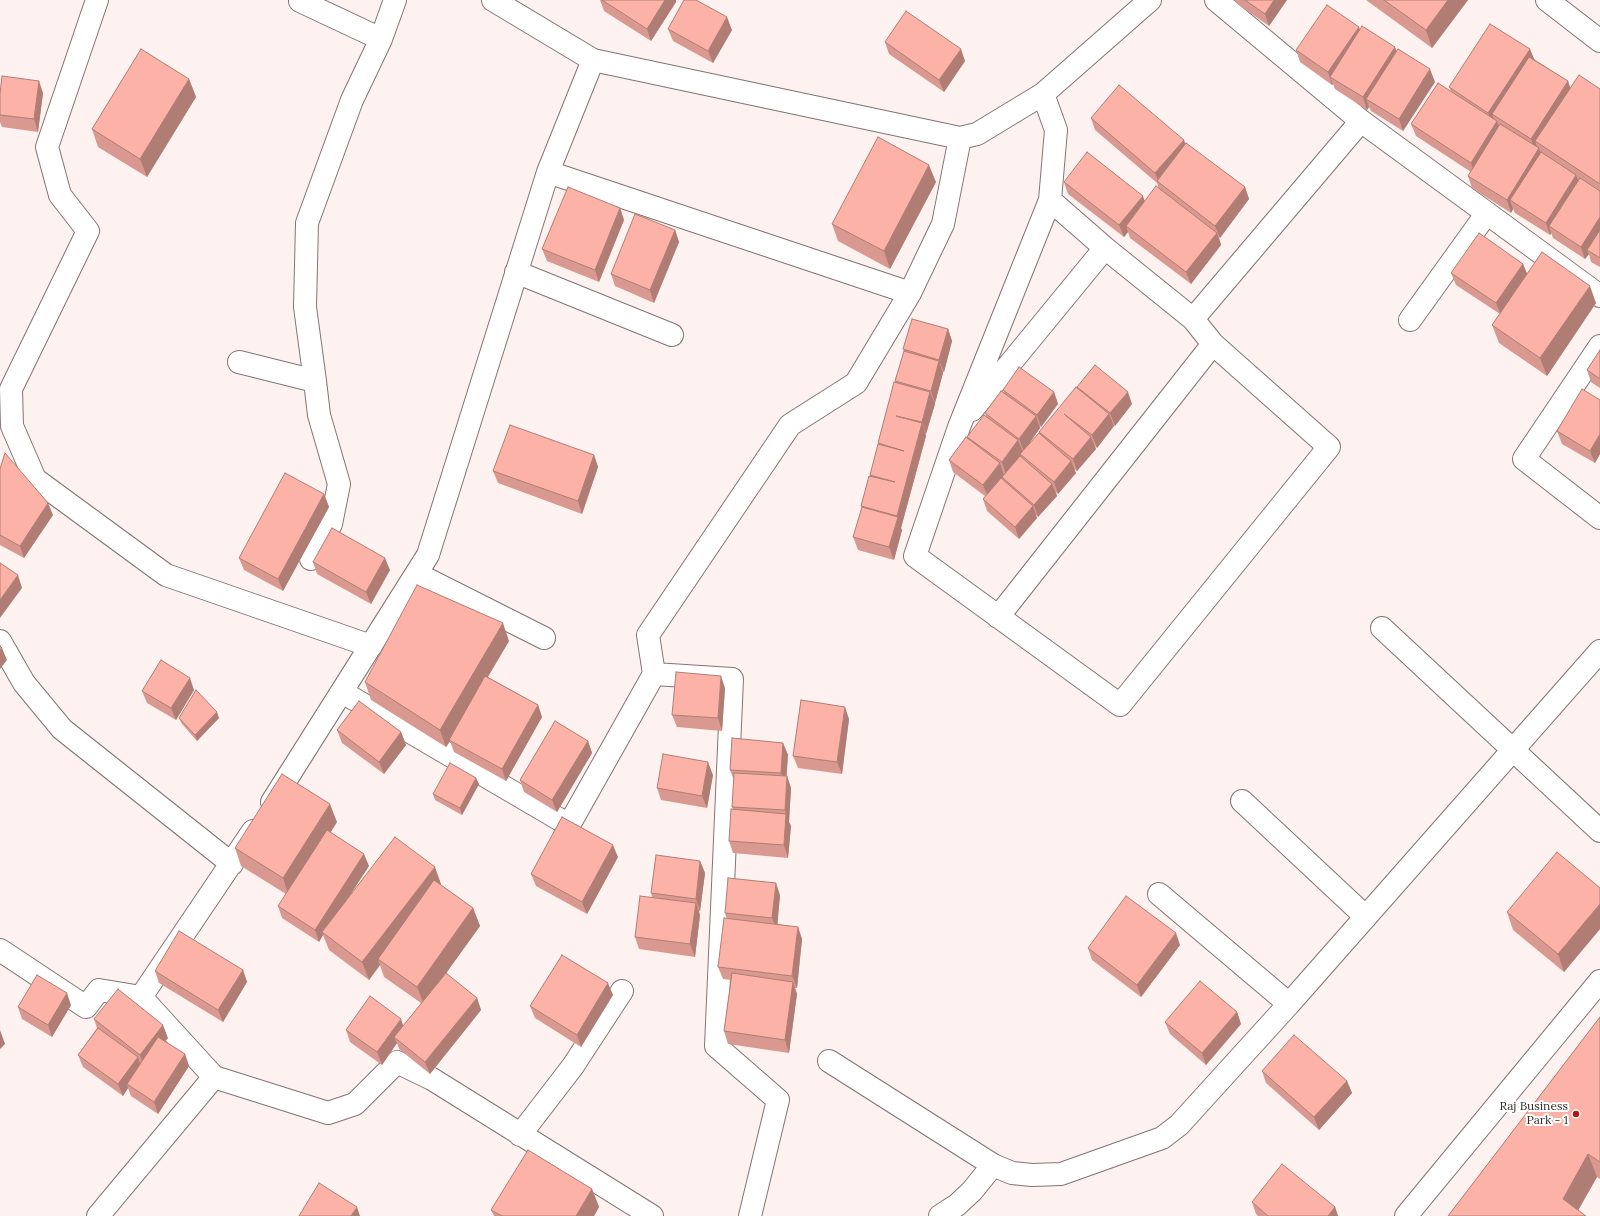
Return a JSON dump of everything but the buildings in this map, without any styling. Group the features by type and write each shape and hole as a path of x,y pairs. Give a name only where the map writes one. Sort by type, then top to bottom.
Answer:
{"street":[{"path":"97,0 47,147 60,195 88,232 5,386 12,426 35,480 166,575 371,646"},
{"path":"311,558 331,524 339,484 319,415 314,381 305,307 307,223 352,100 381,39 395,0"},
{"path":"493,0 593,60 960,138 977,134 1043,94 1150,0"},
{"path":"1216,0 1361,121 1600,296"},
{"path":"1547,0 1600,41"},
{"path":"300,1 381,39"},
{"path":"141,997 232,864 428,555 548,172 593,60"},
{"path":"1043,94 1056,130 1050,200 959,427 915,556 1120,705 1329,447 1213,344 1193,319 1104,248 1050,200"},
{"path":"1193,319 1361,121"},
{"path":"342,692 569,825 654,674 648,635 790,425 856,383 910,293 943,224 960,138"},
{"path":"548,172 910,293"},
{"path":"1410,320 1487,214"},
{"path":"959,427 1104,248"},
{"path":"516,272 672,335"},
{"path":"998,617 1213,344"},
{"path":"1600,346 1524,459 1600,518"},
{"path":"239,362 314,381"},
{"path":"417,574 544,638"},
{"path":"1382,628 1600,831"},
{"path":"0,641 24,683 62,729 232,864"},
{"path":"829,1061 993,1165 1012,1172 1032,1175 1061,1174 1162,1138 1179,1125 1290,1004 1600,651"},
{"path":"654,674 732,679 716,1046 778,1100 750,1216"},
{"path":"1242,801 1366,917"},
{"path":"1159,894 1290,1004"},
{"path":"0,950 86,1007 99,990 141,997 214,1078 328,1113 355,1104 397,1062 432,1079 652,1216"},
{"path":"1406,1216 1600,981"},
{"path":"520,1135 573,1066 622,991"},
{"path":"98,1216 214,1078"},
{"path":"940,1216 972,1191 993,1165"}],"place":[{"name":"Raj Business Park - 1","path":"1576,1114"}]}
